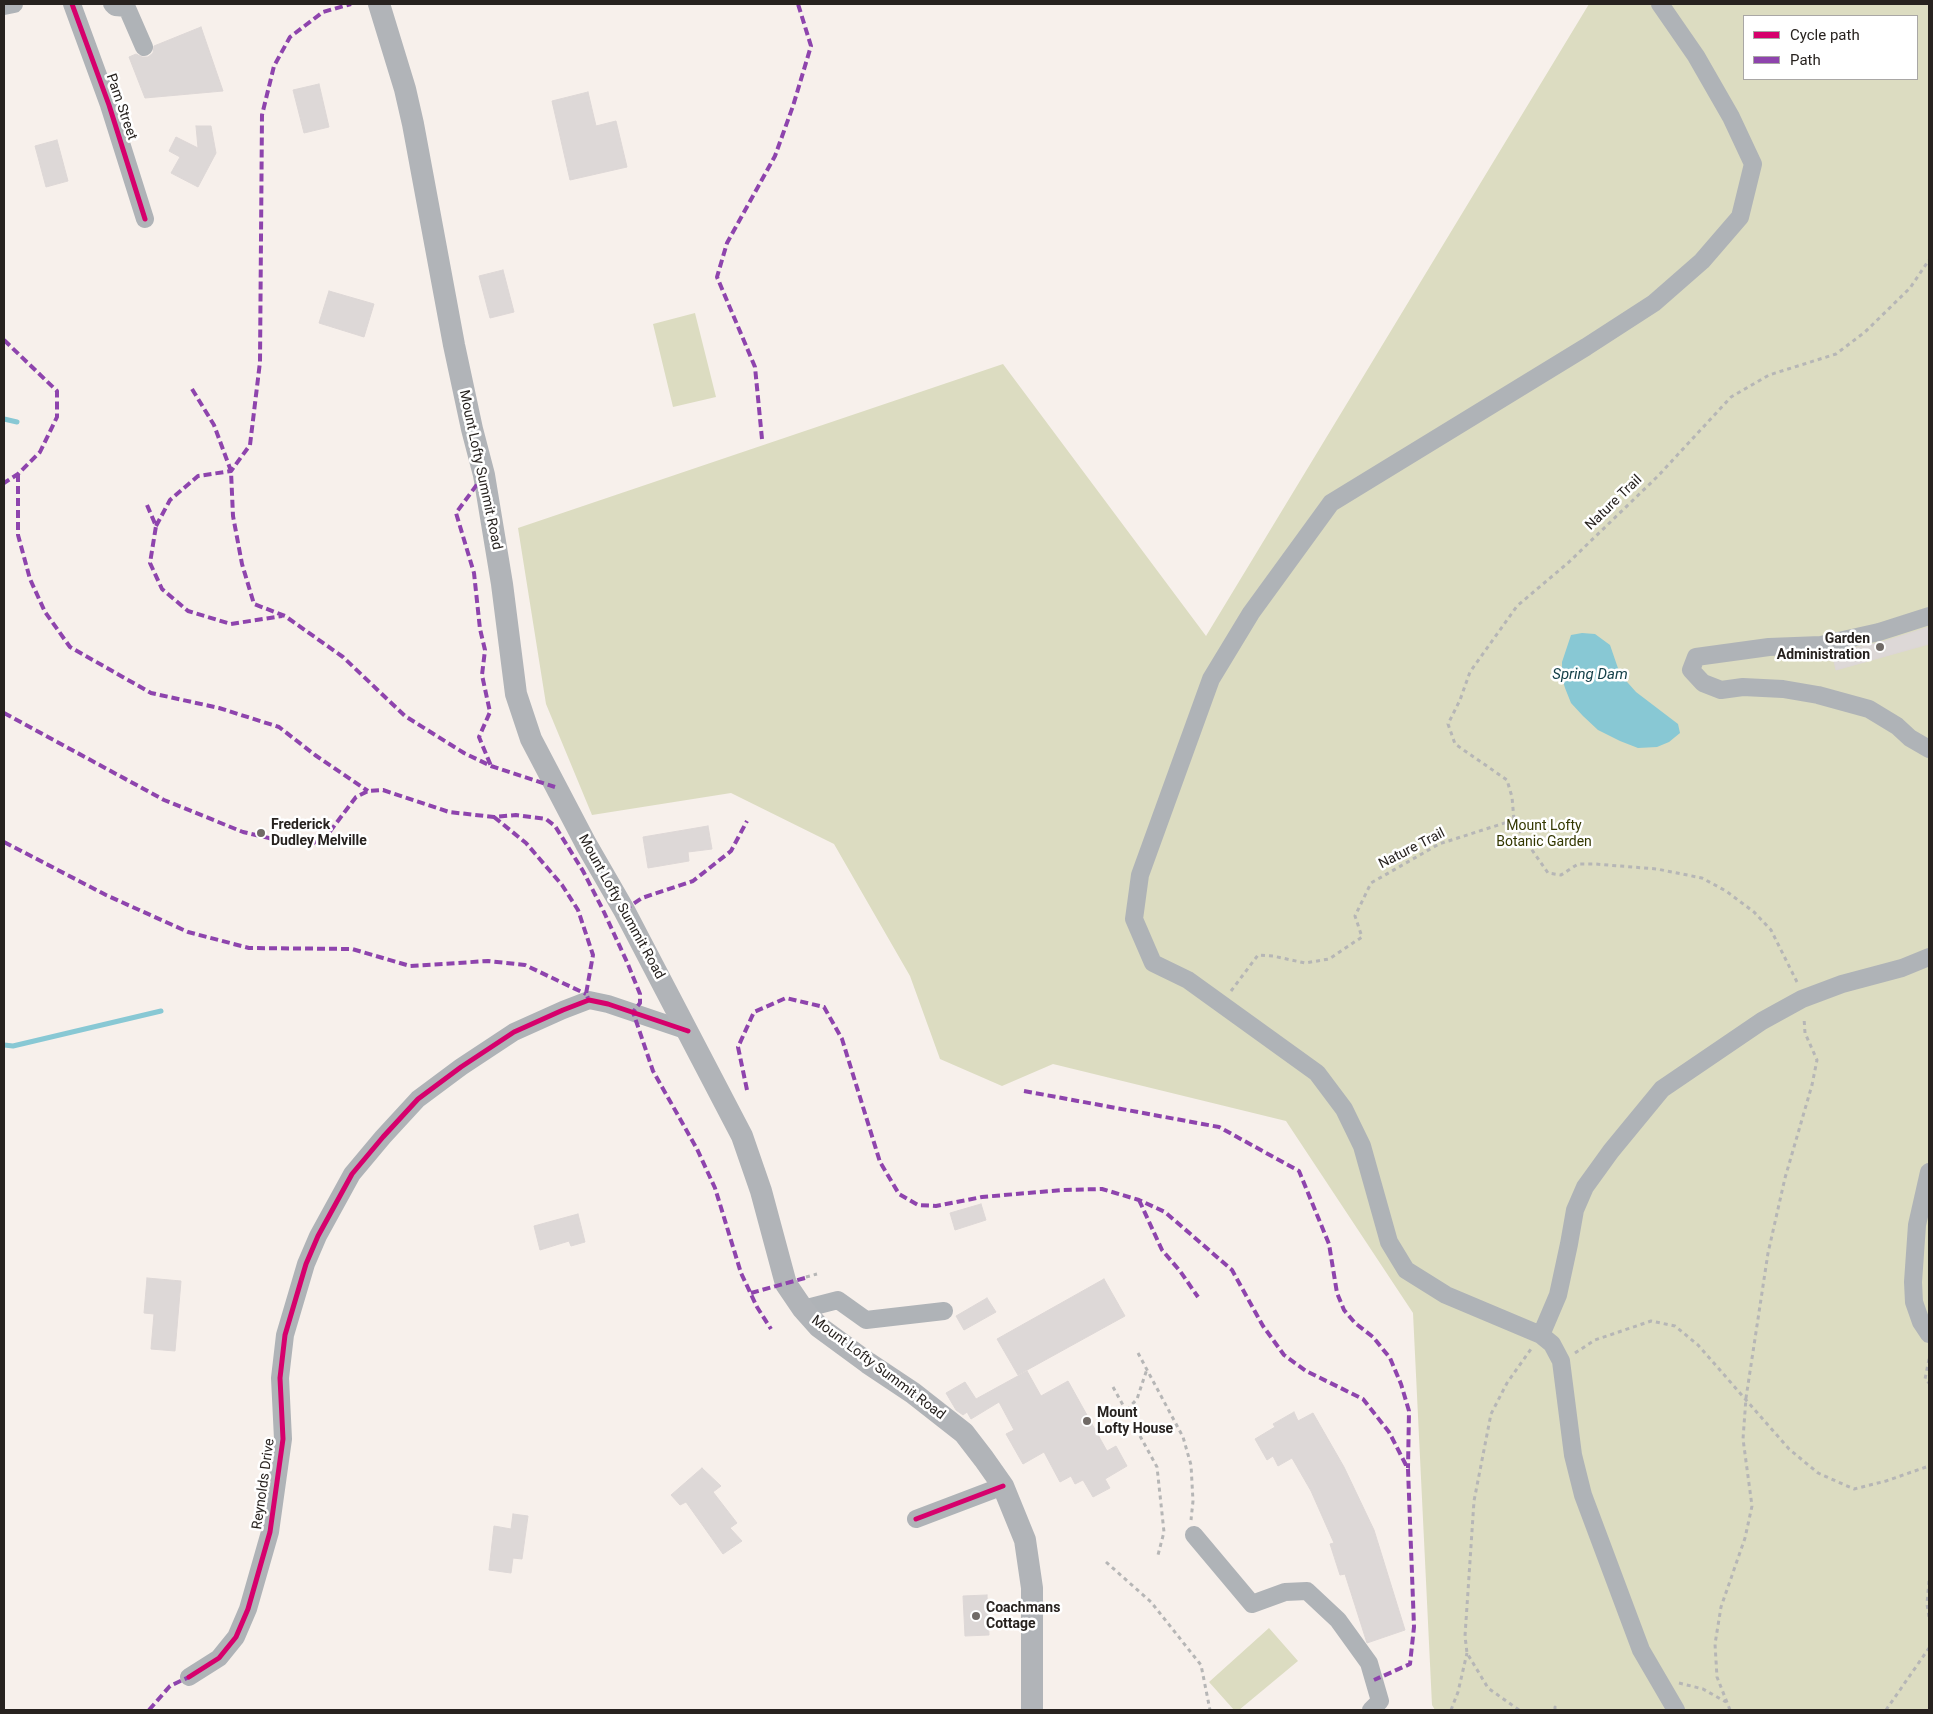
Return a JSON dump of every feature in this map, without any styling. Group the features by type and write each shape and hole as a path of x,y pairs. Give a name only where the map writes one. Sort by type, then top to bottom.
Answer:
{"main road":[{"name":"Mount Lofty Summit Road","path":"379,4 405,89 413,124 454,345 484,475 502,584 516,694 531,740 624,910 742,1136 761,1191 786,1284 803,1309 819,1327 913,1393 964,1433 1002,1486 1025,1540 1032,1588 1032,1710"}],"street":[{"path":"4,6 14,4"},
{"name":"Pam Street","path":"72,4 109,105 145,218"},
{"path":"112,4 115,7 127,8 144,47"},
{"path":"1660,4 1709,78 1731,116 1753,164 1740,217 1702,261 1654,302 1586,347 1331,503 1251,613 1211,680 1140,875 1134,918 1153,963 1188,980 1317,1073 1344,1109 1362,1146 1388,1242 1406,1270 1446,1296 1541,1335 1552,1344 1562,1361 1573,1455 1583,1495 1641,1650 1676,1710"},
{"path":"1929,616 1879,632 1821,645 1769,647 1696,657 1691,670 1703,683 1720,690 1743,687 1783,688 1818,695 1869,709 1929,749"},
{"path":"1541,1335 1558,1295 1575,1210 1585,1187 1611,1151 1662,1089 1762,1021 1802,998 1842,984 1902,968 1929,957"},
{"name":"Reynolds Drive","path":"190,1676 219,1658 236,1637 248,1609 270,1532 282,1449 280,1378 284,1335 309,1257 318,1236 352,1174 418,1099 461,1067 514,1032 563,1010 589,1000 608,1004 688,1032"},
{"path":"1929,1172 1917,1225 1912,1282 1914,1302 1921,1322 1929,1334"},
{"path":"803,1309 838,1300 866,1320 944,1311"},
{"path":"916,1519 1002,1486"},
{"path":"1192,1532 1252,1604 1285,1592 1307,1591 1338,1620 1369,1663 1380,1701 1371,1710"}],"path":[{"path":"805,1278 817,1274"},
{"path":"1562,1361 1595,1340 1651,1321 1675,1326 1698,1345 1789,1449 1818,1474 1854,1489 1886,1481 1929,1466"},
{"path":"1451,1710 1458,1692 1467,1653 1465,1636 1474,1502 1491,1414 1507,1382 1541,1335"},
{"path":"1138,1353 1183,1437 1191,1465 1192,1532"},
{"path":"1929,1359 1924,1379 1929,1383"},
{"path":"1128,1410 1137,1399 1147,1369"},
{"path":"1113,1387 1128,1410 1157,1467 1164,1532 1158,1555"},
{"path":"1106,1562 1151,1602 1201,1665 1210,1710"},
{"path":"1929,1581 1927,1604 1929,1617"},
{"path":"1886,1710 1929,1648"},
{"path":"1467,1653 1488,1688 1519,1710"},
{"path":"1657,1677 1703,1689 1728,1703"}],"green space":[{"name":"Mount Lofty Botanic Garden","path":"1589,4 1929,4 1929,1710 1435,1710 1432,1705 1413,1313 1286,1121 1053,1064 1002,1086 940,1059 910,976 834,844 731,793 592,815 546,704 518,528 1003,364 1206,636"},
{"path":"695,313 716,397 673,407 653,324"},
{"path":"1269,1628 1298,1661 1239,1710 1234,1710 1209,1682"}],"water":[{"name":"Spring Dam","path":"1582,633 1595,634 1610,645 1620,674 1636,692 1678,724 1680,733 1669,742 1657,747 1638,748 1598,730 1583,716 1571,703 1562,678 1562,662 1571,635"}],"building":[{"path":"201,27 223,91 145,98 129,57 136,54 148,57 153,53 154,46"},
{"path":"319,84 329,127 304,133 293,90"},
{"path":"588,92 596,126 616,121 627,167 570,180 552,101"},
{"path":"196,126 211,126 216,153 198,187 171,173 180,157 169,151 176,137 198,148"},
{"path":"57,140 68,181 46,187 35,146"},
{"path":"503,270 514,312 490,318 479,276"},
{"path":"329,291 374,304 364,337 319,323"},
{"name":"Garden Administration","path":"1929,627 1929,644 1836,670 1832,653 1882,642"},
{"path":"708,826 712,849 688,852 689,861 648,868 643,837"},
{"path":"981,1204 986,1220 955,1230 950,1213"},
{"path":"578,1214 585,1242 571,1246 569,1241 540,1250 534,1226"},
{"path":"147,1278 181,1281 175,1351 151,1349 154,1314 144,1313"},
{"path":"1104,1279 1125,1316 1018,1375 997,1339"},
{"path":"987,1298 996,1312 964,1330 956,1316"},
{"path":"1027,1371 1041,1396 1068,1381 1107,1451 1116,1446 1127,1466 1105,1479 1110,1488 1093,1497 1083,1480 1075,1484 1071,1476 1060,1482 1044,1452 1023,1464 1006,1434 1014,1430 999,1402 971,1419 967,1412 963,1415 956,1410 946,1393 965,1382 976,1399"},
{"path":"1294,1412 1298,1421 1313,1413 1344,1467 1374,1530 1405,1630 1367,1643 1345,1574 1340,1575 1330,1544 1334,1543 1311,1491 1292,1458 1278,1466 1273,1456 1267,1460 1255,1439 1275,1427 1273,1424"},
{"path":"702,1468 721,1486 713,1492 737,1523 730,1528 742,1541 723,1554 686,1502 680,1505 671,1495"},
{"path":"513,1514 528,1516 522,1559 513,1558 511,1573 489,1570 494,1526 511,1529"},
{"name":"Coachmans Cottage","path":"987,1595 989,1635 965,1636 963,1596"}],"waterway":[{"path":"4,419 17,422"},
{"path":"4,1045 13,1046 161,1011"}],"marked path":[{"path":"156,526 170,500 198,476 231,471 250,445 260,362 262,115 274,66 290,37 323,12 351,4"},
{"path":"762,439 755,367 717,277 727,243 775,156 793,106 811,46 798,4"},
{"path":"4,340 57,391 57,417 40,452 18,474 4,483"},
{"path":"192,389 214,425 231,471 233,516 242,564 254,604 285,616 343,657 405,716 464,753 491,766 555,787"},
{"path":"18,474 18,535 30,579 45,612 70,647 151,693 219,708 279,727 315,755 368,791"},
{"path":"484,475 456,513 474,573 480,629 485,650 482,675 490,712 479,737 491,766"},
{"path":"147,505 156,526 150,563 162,589 188,611 231,624 282,616"},
{"path":"4,713 164,800 243,832 286,842 309,845 325,838 356,797 368,791 383,790 449,812 494,817 516,815 546,819 555,826 583,871 627,962 640,994 640,1003 633,1012 653,1071 697,1149 715,1188 741,1273 757,1307 771,1329"},
{"path":"494,817 526,843 562,885 578,910 593,955 586,994 588,998"},
{"path":"624,910 642,898 693,881 731,851 747,821"},
{"path":"4,842 106,895 188,932 249,948 352,949 410,966 488,961 525,965 586,994"},
{"path":"747,1090 738,1047 754,1012 786,998 824,1007 842,1039 880,1162 899,1194 918,1205 936,1206 982,1197 1062,1190 1102,1189 1139,1200 1165,1212 1232,1270 1263,1326 1284,1355 1306,1371 1363,1399 1389,1432 1408,1469 1414,1627 1410,1664 1374,1680"},
{"path":"1024,1091 1219,1127 1299,1171 1329,1244 1337,1293 1344,1310 1355,1323 1373,1337 1390,1358 1401,1384 1409,1411 1408,1468"},
{"path":"1139,1200 1162,1250 1180,1271 1198,1297"},
{"path":"751,1293 805,1278"},
{"path":"149,1710 170,1686 189,1677"}],"cycle path":[{"path":"72,4 109,105 145,219"},
{"path":"189,1677 219,1658 236,1637 248,1609 270,1532 283,1439 280,1378 285,1335 306,1264 318,1236 352,1174 418,1099 461,1067 514,1032 563,1010 589,1000 608,1004 688,1031"},
{"path":"916,1519 1003,1486"}],"place":[{"name":"Garden Administration","path":"1880,647"},
{"name":"Frederick Dudley Melville","path":"261,833"},
{"name":"Mount Lofty House","path":"1087,1421"},
{"name":"Coachmans Cottage","path":"976,1616"}]}
